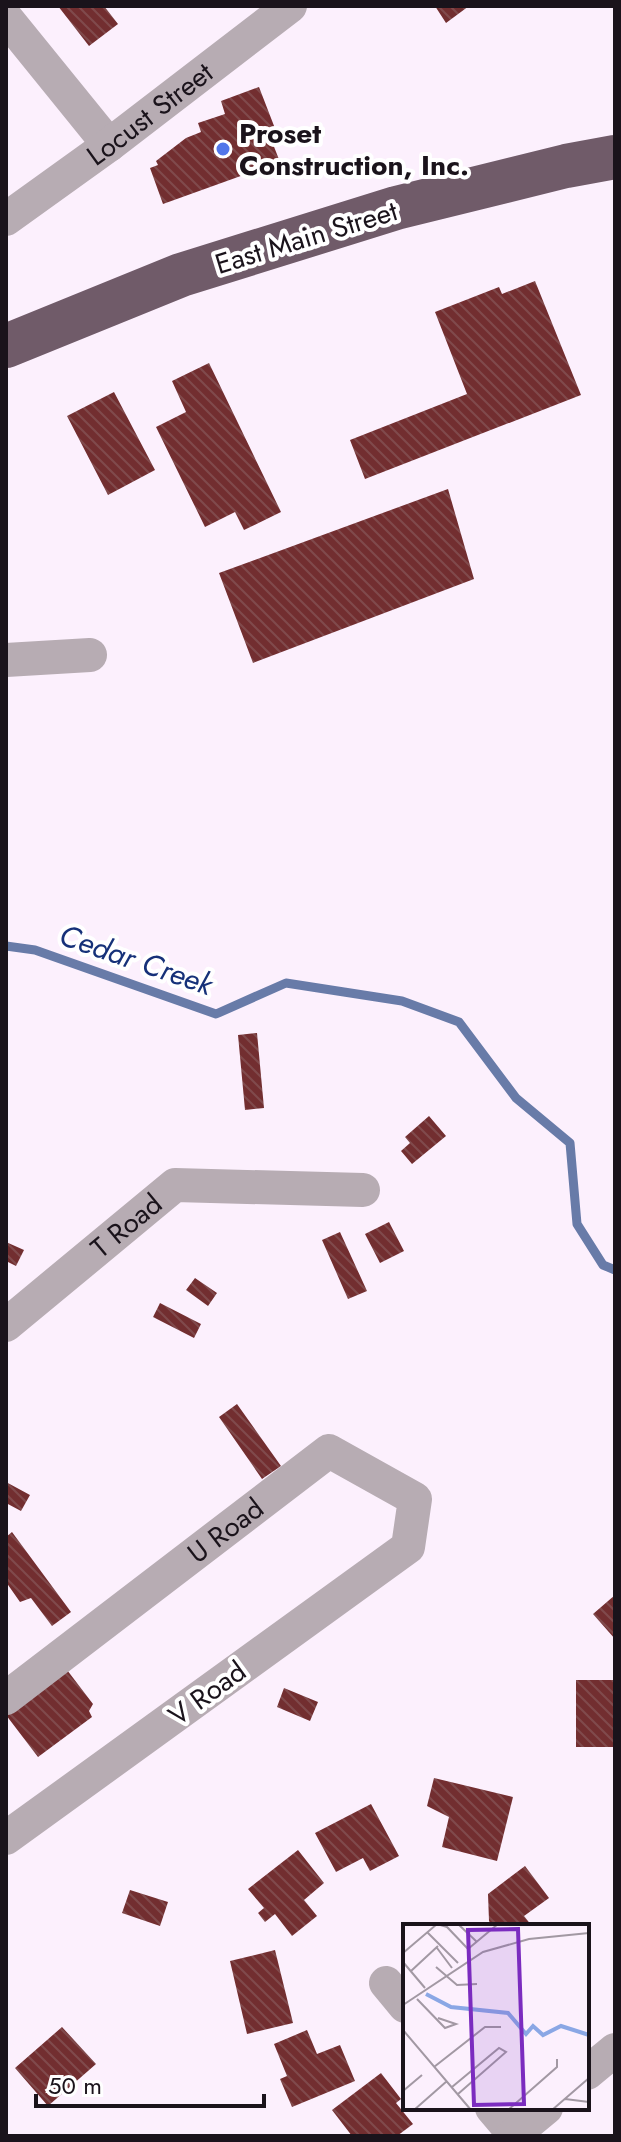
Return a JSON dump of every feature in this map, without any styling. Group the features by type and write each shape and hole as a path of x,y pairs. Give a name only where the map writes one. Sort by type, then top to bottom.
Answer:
{"highway":[{"name":"East Main Street","path":"6,346 181,275 396,208 615,157"}],"street":[{"name":"Locust Street","path":"6,219 109,145 290,6"},
{"path":"6,18 109,145"},
{"path":"6,660 90,655"},
{"name":"T Road","path":"6,1325 175,1185 363,1190"},
{"name":"U Road","path":"6,1698 329,1451 415,1499 408,1547"},
{"name":"V Road","path":"6,1838 408,1547"},
{"path":"589,2071 615,2050"},
{"path":"494,2110 513,2135 544,2110"}],"building":[{"path":"58,6 104,6 118,24 89,46"},
{"path":"435,6 469,6 446,23"},
{"name":"Proset Construction, Inc.","path":"259,87 276,131 269,134 280,162 163,204 150,168 158,165 156,161 186,138 201,132 198,123 225,114 221,101"},
{"path":"535,281 581,395 365,479 350,440 467,394 435,312 499,287 502,294"},
{"path":"209,363 281,512 244,530 235,512 205,527 156,427 186,412 172,381"},
{"path":"114,392 155,470 108,495 67,416"},
{"path":"448,489 474,579 253,663 219,573"},
{"path":"257,1033 264,1108 245,1110 238,1035"},
{"path":"429,1116 446,1136 412,1164 401,1151 410,1143 405,1137"},
{"path":"389,1222 404,1251 380,1263 365,1234"},
{"path":"340,1232 367,1291 348,1299 322,1240"},
{"path":"6,1242 24,1250 16,1266 6,1261"},
{"path":"195,1278 217,1293 208,1306 186,1290"},
{"path":"160,1303 201,1324 194,1338 153,1317"},
{"path":"237,1404 281,1466 262,1479 219,1417"},
{"path":"6,1482 30,1495 21,1511 6,1503"},
{"path":"12,1532 71,1612 52,1626 31,1598 20,1602 6,1582 6,1537"},
{"path":"615,1595 615,1639 593,1614"},
{"path":"64,1666 93,1704 89,1711 92,1717 38,1757 6,1715 6,1709"},
{"path":"576,1680 615,1680 615,1747 576,1747"},
{"path":"284,1688 318,1702 310,1721 277,1707"},
{"path":"434,1778 513,1797 497,1861 442,1847 449,1817 427,1806"},
{"path":"371,1804 399,1856 370,1871 363,1858 336,1872 315,1833"},
{"path":"298,1850 324,1883 304,1900 317,1916 292,1936 275,1914 265,1922 258,1913 264,1908 248,1889"},
{"path":"525,1866 549,1898 524,1916 530,1924 491,1924 488,1894"},
{"path":"130,1890 168,1902 160,1926 122,1913"},
{"path":"275,1950 293,2023 247,2034 230,1961"},
{"path":"62,2027 96,2064 48,2106 15,2068"},
{"path":"307,2030 317,2054 340,2045 355,2081 292,2107 280,2079 287,2076 274,2044"},
{"path":"381,2073 401,2099 396,2103 413,2124 397,2136 352,2136 332,2110"}],"waterway":[{"name":"Cedar Creek","path":"6,946 35,950 216,1014 286,983 402,1001 459,1022 516,1098 570,1143 577,1224 603,1265 615,1270"}],"place":[{"name":"Proset Construction, Inc.","path":"223,149"}]}
